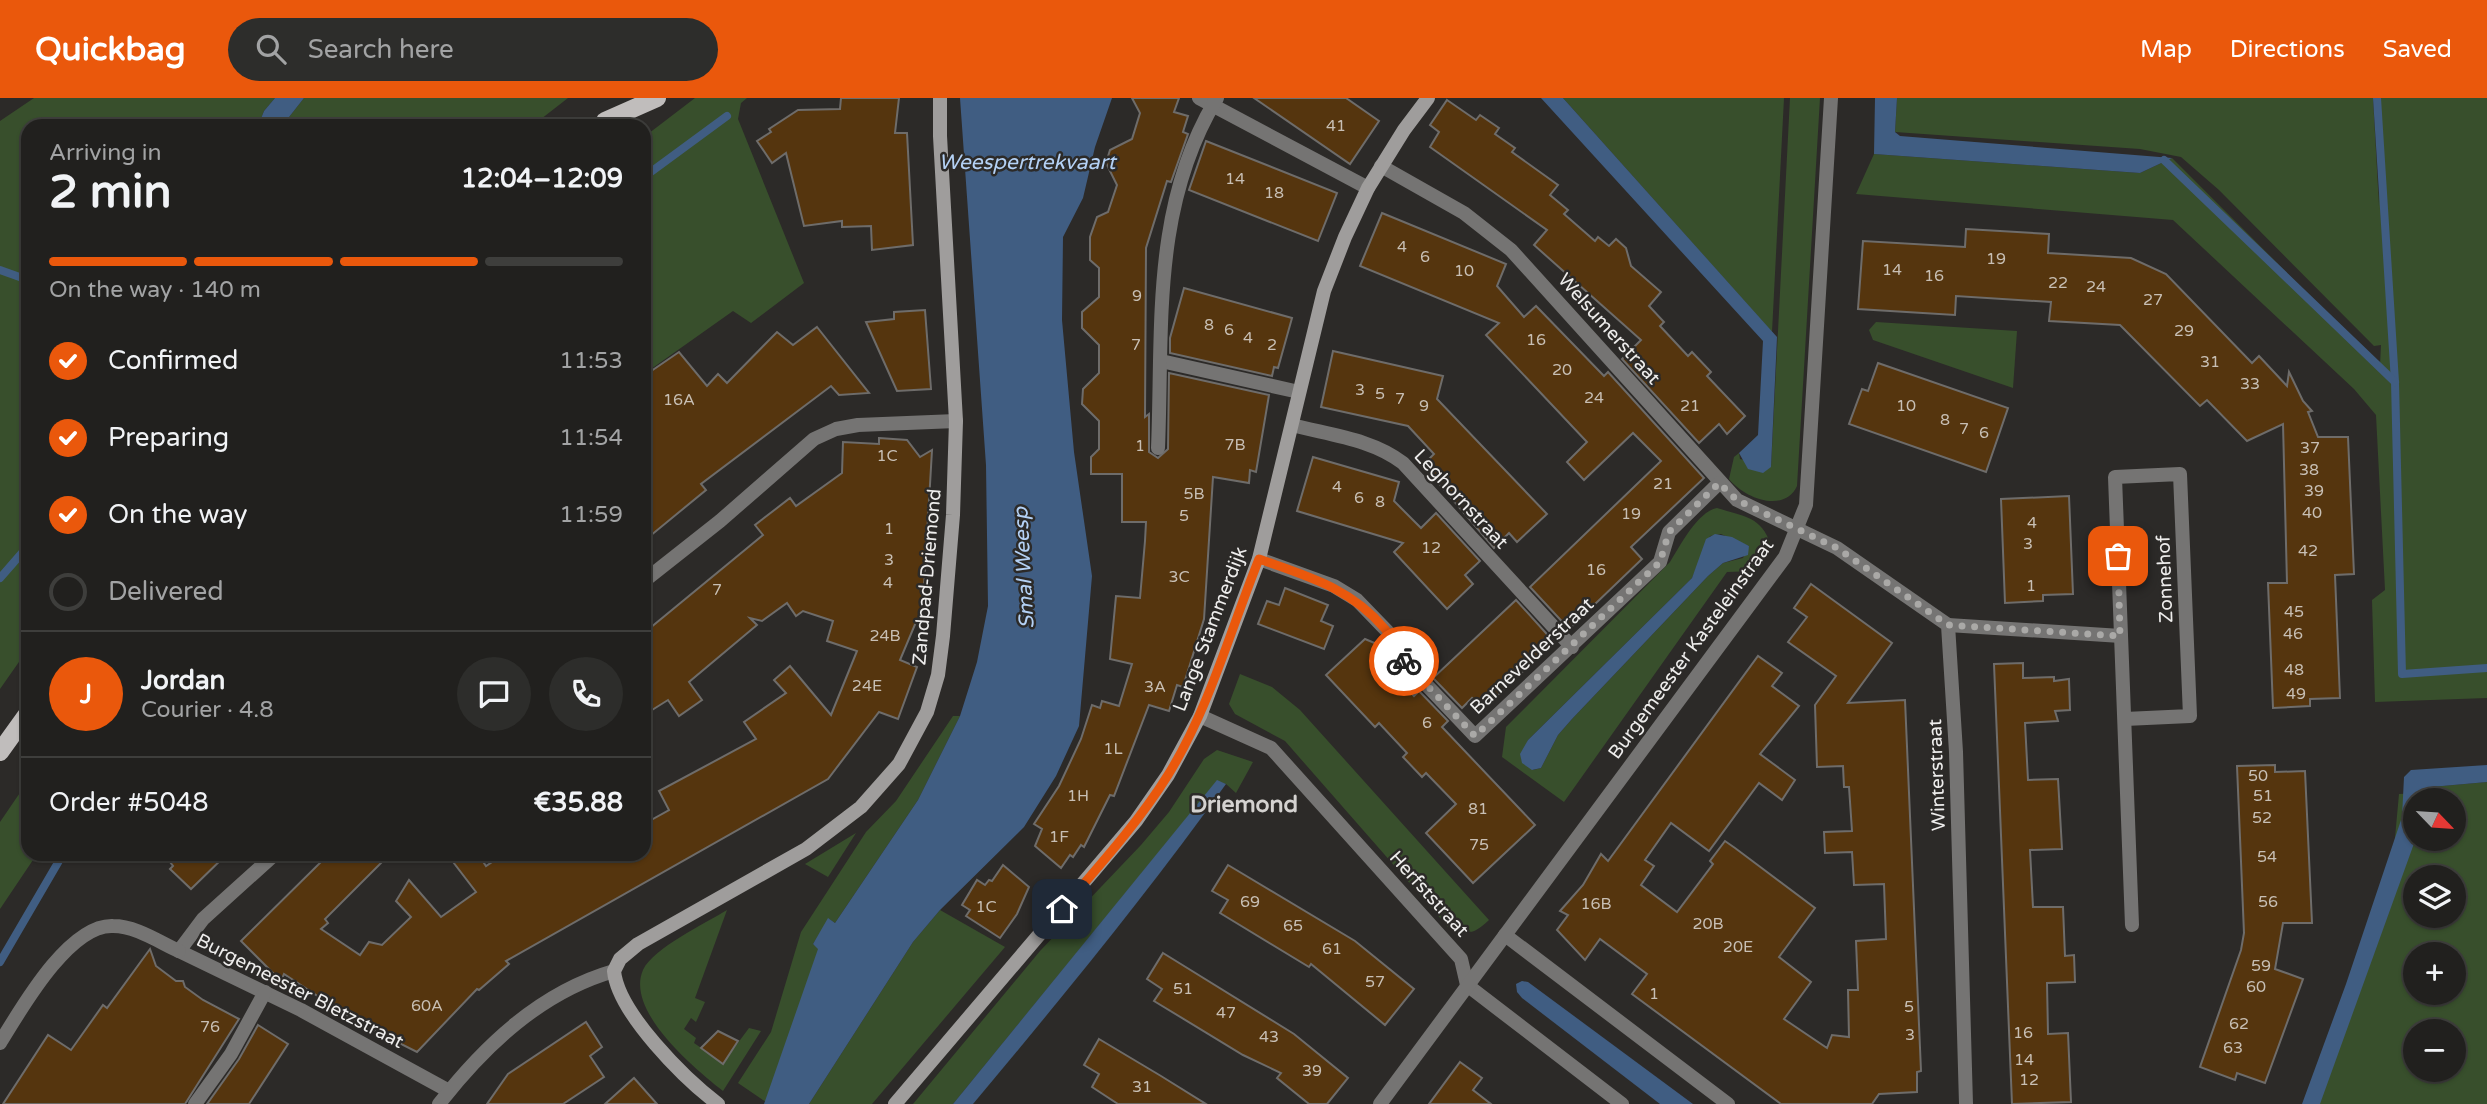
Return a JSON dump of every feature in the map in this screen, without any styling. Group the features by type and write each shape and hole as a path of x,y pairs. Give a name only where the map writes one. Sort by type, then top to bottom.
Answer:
{"main road":[{"path":"605,119 627,98"},
{"path":"610,119 657,98"},
{"path":"0,752 21,722"}],"street":[{"name":"Zandpad-Driemond","path":"614,971 620,959 638,944 806,849 868,800 910,747 933,694 941,656 953,515 956,421 940,98"},
{"path":"1199,98 1215,102 1368,188"},
{"name":"Lange Stammerdijk","path":"895,1104 1136,821 1168,775 1200,716 1259,559 1324,290 1368,188 1429,98"},
{"name":"Burgemeester Kasteleinstraat","path":"1380,1104 1785,557 1806,505 1831,98"},
{"path":"1158,448 1160,296 1167,234 1182,177 1215,102"},
{"name":"Welsumerstraat","path":"1381,166 1464,213 1511,250 1719,483 1737,500 1796,530"},
{"path":"1161,361 1299,392"},
{"path":"651,575 720,521 814,439 836,429 858,425 956,421"},
{"name":"Leghornstraat","path":"1292,425 1388,451 1403,463 1572,647"},
{"name":"Zonnehof","path":"2125,719 2190,716 2180,474 2115,477 2132,925"},
{"name":"Barnevelderstraat","path":"1259,559 1334,586 1357,600 1387,631 1400,657 1475,736 1660,562 1669,532 1719,483"},
{"path":"1796,530 1837,548 1948,625 2120,636"},
{"name":"Winterstraat","path":"1948,625 1956,752 1966,1104"},
{"name":"Herfststraat","path":"1200,716 1271,748 1461,960 1467,985"},
{"name":"Burgemeester Bletzstraat","path":"267,861 203,919 179,951 265,992 449,1091"},
{"path":"0,1043 23,1005 81,935 96,928 128,928 179,951"},
{"path":"1505,935 1728,1104"},
{"path":"439,1104 480,1054 524,1016 586,979 614,971 627,1002 664,1057 718,1104"},
{"path":"1467,985 1622,1104"},
{"path":"195,1104 231,1054 265,992"}],"green space":[{"path":"34,98 275,98 261,119 21,119 21,659 0,689 0,121"},
{"path":"304,98 568,98 541,119 288,119"},
{"path":"695,98 747,98 741,103 738,119 804,283 751,323 733,311 651,369 651,132"},
{"path":"1563,98 1784,98 1772,332"},
{"path":"1790,98 1820,98 1797,486 1791,495 1774,501 1754,497 1729,479 1734,457 1739,453 1740,459 1771,467"},
{"path":"1897,98 2373,98 2379,206 2378,98 2487,98 2487,698 2375,702 2372,600 2385,590 2376,415 2354,389 2173,220 1856,194 1874,154 2140,173 2172,158 2380,366 2381,345 2374,346 2219,190 2181,157 2140,149 1895,132"},
{"path":"1876,322 2017,331 2013,388 1873,340 1869,330"},
{"path":"1717,508 1751,519 1762,528 1771,545 1756,571 1727,572 1564,802 1502,757 1506,727 1670,562 1690,530","holes":["1721,534 1749,546 1743,558 1723,563 1708,576 1572,719 1558,735 1541,768 1533,770 1521,759 1528,740 1692,578 1710,536"]},
{"path":"1240,674 1272,687 1300,710 1489,920 1471,932 1448,927 1285,741 1235,714 1229,704"},
{"path":"953,716 960,716 918,800 835,923 829,919 813,944 819,948 766,1102 738,1083 771,1032 801,932 866,832 896,801"},
{"path":"1217,750 1253,762 1236,793 1226,784 1217,781 953,1104 913,1104 1040,951 1141,845 1169,812 1204,759"},
{"path":"2487,782 2487,1104 2304,1104 2390,892 2399,794 2403,794 2403,851 2466,851 2466,788 2430,788"},
{"path":"21,791 21,861 32,861 0,909 0,822"},
{"path":"856,833 828,877 805,864"},
{"path":"727,910 695,998 705,1002 696,1022 691,1018 684,1029 696,1038 694,1043 723,1063 749,1028 761,1031 723,1091 696,1069 666,1038 644,1003 640,986 643,970 657,953"},
{"path":"940,910 1005,947 872,1104 809,1104 913,942"}],"water":[{"path":"275,98 304,98 288,119 261,119"},
{"name":"Weespertrekvaart","path":"960,98 1112,98 1095,147 1083,198 1063,237 1062,320 1074,452 1092,576 1079,726 1056,776 1024,827 940,910 913,942 809,1104 764,1104 818,949 813,944 828,918 835,923 918,800 960,716 977,662 988,606 986,465"},
{"path":"1541,98 1563,98 1777,337 1771,467 1763,473 1748,469 1739,453 1758,435 1763,341"},
{"path":"1875,98 1897,98 1895,132 1900,136 2172,158 2140,173 1874,154"},
{"path":"1715,534 1732,537 1749,546 1748,555 1723,563 1708,576 1558,735 1541,768 1532,770 1522,763 1520,754 1528,740 1692,578 1706,539"},
{"path":"2487,765 2487,782 2403,788 2404,777 2411,770"},
{"path":"1217,780 1226,784 1070,986 973,1104 953,1104"},
{"path":"2403,797 2403,851 2411,851 2406,865 2403,865 2403,874 2320,1104 2302,1104 2346,984 2402,817"},
{"path":"1528,982 1693,1104 1660,1104 1522,998 1517,992 1516,984"}],"building":[{"path":"841,98 899,98 895,133 907,133 913,245 872,250 871,226 842,227 842,221 804,226 786,153 772,163 757,141 771,132 769,129 798,110 840,109"},
{"path":"1132,98 1179,98 1174,112 1188,116 1183,132 1188,134 1171,182 1167,181 1146,248 1145,417 1149,414 1149,452 1158,458 1168,449 1169,373 1269,395 1256,472 1250,470 1249,483 1213,477 1204,619 1183,687 1177,685 1169,711 1149,705 1114,796 1110,795 1084,847 1081,845 1073,857 1070,855 1061,868 1035,846 1042,829 1034,824 1059,786 1081,739 1092,705 1100,708 1102,701 1119,706 1132,664 1110,659 1116,596 1140,598 1146,522 1122,522 1122,474 1091,474 1091,457 1099,449 1099,421 1082,404 1083,389 1099,373 1099,345 1082,328 1082,312 1099,297 1099,268 1090,260 1090,237 1097,217 1108,212 1117,185 1106,163 1110,150 1132,139 1140,113"},
{"path":"1254,98 1346,98 1379,121 1350,164"},
{"path":"1447,100 1476,120 1480,115 1499,128 1495,134 1515,148 1512,152 1558,185 1550,195 1568,210 1564,214 1595,241 1598,237 1609,246 1616,239 1626,248 1631,266 1661,292 1649,306 1664,322 1660,326 1688,356 1692,352 1711,372 1707,376 1745,416 1727,434 1719,424 1699,443 1622,359 1641,340 1534,245 1547,230 1430,147 1439,132 1430,125"},
{"path":"1206,141 1337,193 1318,241 1189,190"},
{"path":"1382,213 1506,264 1497,286 1524,317 1536,306 1604,376 1608,372 1704,478 1631,547 1642,559 1569,629 1530,587 1661,461 1633,433 1584,480 1567,462 1587,442 1486,335 1499,323 1360,266"},
{"path":"1966,229 2049,234 2048,253 2131,258 2166,274 2252,363 2259,356 2287,386 2289,372 2303,401 2312,411 2308,412 2318,437 2348,437 2354,574 2335,575 2340,698 2310,699 2310,706 2273,708 2268,583 2287,583 2283,424 2247,441 2207,400 2200,406 2120,325 2049,321 2051,302 1956,296 1955,315 1858,309 1863,241 1965,247"},
{"path":"1184,288 1292,318 1278,368 1274,367 1272,376 1170,353 1170,338"},
{"path":"925,310 931,389 897,391 866,322 894,319 894,312"},
{"path":"817,327 869,393 839,395 831,386 701,484 706,490 651,535 651,371 679,352 707,386 718,374 727,383 777,332 793,345"},
{"path":"1333,351 1443,376 1437,399 1547,514 1517,542 1509,533 1494,548 1423,465 1434,454 1408,426 1321,407"},
{"path":"1878,363 2008,408 1986,472 1849,424 1862,389 1868,391"},
{"path":"879,438 907,440 920,457 932,450 922,622 916,622 900,660 917,667 898,719 879,712 828,779 506,961 509,964 477,989 417,1052 357,1022 284,974 281,981 241,941 322,861 383,861 325,919 328,923 321,929 360,955 369,942 382,945 411,917 396,901 409,880 441,917 476,892 452,861 483,861 486,866 494,861 651,861 651,820 669,810 659,791 756,739 744,722 786,693 774,680 790,666 831,715 857,651 827,641 833,621 803,611 796,616 787,603 762,621 750,618 757,625 689,682 702,700 679,716 668,700 651,711 651,627 763,535 755,525 790,498 796,506 842,473 843,442 879,444"},
{"path":"1313,457 1399,482 1394,501 1421,528 1436,513 1480,561 1465,575 1473,584 1447,609 1394,552 1403,543 1297,511"},
{"path":"2069,496 2073,594 2043,595 2043,601 2005,603 2001,499"},
{"path":"1811,584 1892,643 1848,703 1905,700 1921,1071 1917,1072 1917,1092 1879,1094 1872,1104 1781,1104 1632,994 1647,974 1600,939 1585,960 1557,930 1568,915 1560,911 1583,885 1601,854 1608,861 1758,656 1782,673 1772,686 1799,706 1760,754 1795,780 1782,800 1759,783 1709,851 1671,823 1645,860 1654,866 1641,885 1677,912 1713,864 1710,861 1725,841 1735,848 1815,908 1779,957 1811,982 1784,1019 1827,1048 1832,1035 1849,1037 1848,990 1858,990 1856,941 1886,939 1884,884 1854,885 1852,852 1825,853 1824,832 1852,831 1849,787 1844,787 1843,766 1817,767 1815,705 1836,676 1788,642 1807,617 1794,608"},
{"path":"1285,588 1328,605 1321,621 1333,626 1324,649 1258,624 1267,601 1279,605"},
{"path":"1516,600 1554,642 1483,709 1472,698 1462,708 1433,678"},
{"path":"1365,639 1384,647 1386,651 1378,659 1414,696 1419,691 1448,721 1442,727 1535,825 1473,883 1426,833 1456,804 1426,773 1422,777 1403,757 1407,753 1379,723 1375,727 1326,675"},
{"path":"2023,663 2023,678 2054,677 2054,681 2069,679 2070,710 2055,711 2058,721 2025,723 2028,780 2058,779 2062,849 2030,850 2033,907 2063,907 2065,956 2074,955 2075,982 2047,983 2048,1034 2068,1033 2071,1102 2012,1104 1994,664"},
{"path":"2275,765 2275,772 2305,771 2312,923 2283,923 2275,969 2303,979 2265,1083 2237,1073 2235,1080 2200,1067 2241,950 2244,933 2237,766"},
{"path":"169,861 220,861 191,889 170,869 173,866"},
{"path":"1003,865 1029,887 1017,914 1000,938 966,916 970,910 962,905 977,880 985,885 989,880 992,881"},
{"path":"1228,865 1355,941 1414,989 1385,1025 1311,964 1309,967 1220,913 1228,900 1212,891"},
{"path":"150,949 156,966 176,981 183,981 185,987 203,1000 239,1019 185,1104 3,1104 48,1035 71,1050 103,1005 107,1008"},
{"path":"1163,953 1294,1034 1348,1078 1327,1104 1309,1104 1277,1078 1281,1073 1243,1055 1154,1001 1162,989 1147,979"},
{"path":"586,1022 602,1047 590,1056 604,1077 563,1104 487,1104 508,1074"},
{"path":"258,1025 288,1044 249,1104 207,1104 239,1059"},
{"path":"718,1031 738,1041 723,1064 701,1048"},
{"path":"1099,1039 1206,1104 1118,1104 1092,1087 1099,1074 1084,1065"},
{"path":"1460,1062 1482,1078 1473,1090 1491,1104 1429,1104"},
{"path":"634,1078 657,1104 605,1104 625,1086"}],"waterway":[{"path":"2377,98 2395,382 2402,674 2487,668"},
{"path":"651,172 727,116"},
{"path":"2164,160 2395,382"},
{"path":"0,270 21,278"},
{"path":"0,578 21,554"},
{"path":"0,962 59,861"}],"way so far":[{"path":"1404,661 1475,736 1660,562 1669,532 1719,483 1737,500 1837,548 1948,625 2120,636 2118,556"}],"district":[{"name":"Driemond","path":"1244,805"}],"route":[{"path":"1062,909 1136,821 1168,775 1200,716 1259,559 1334,586 1357,600 1387,631 1404,661"}],"water label":[{"name":"Smal Weesp","path":"1024,568"}]}
